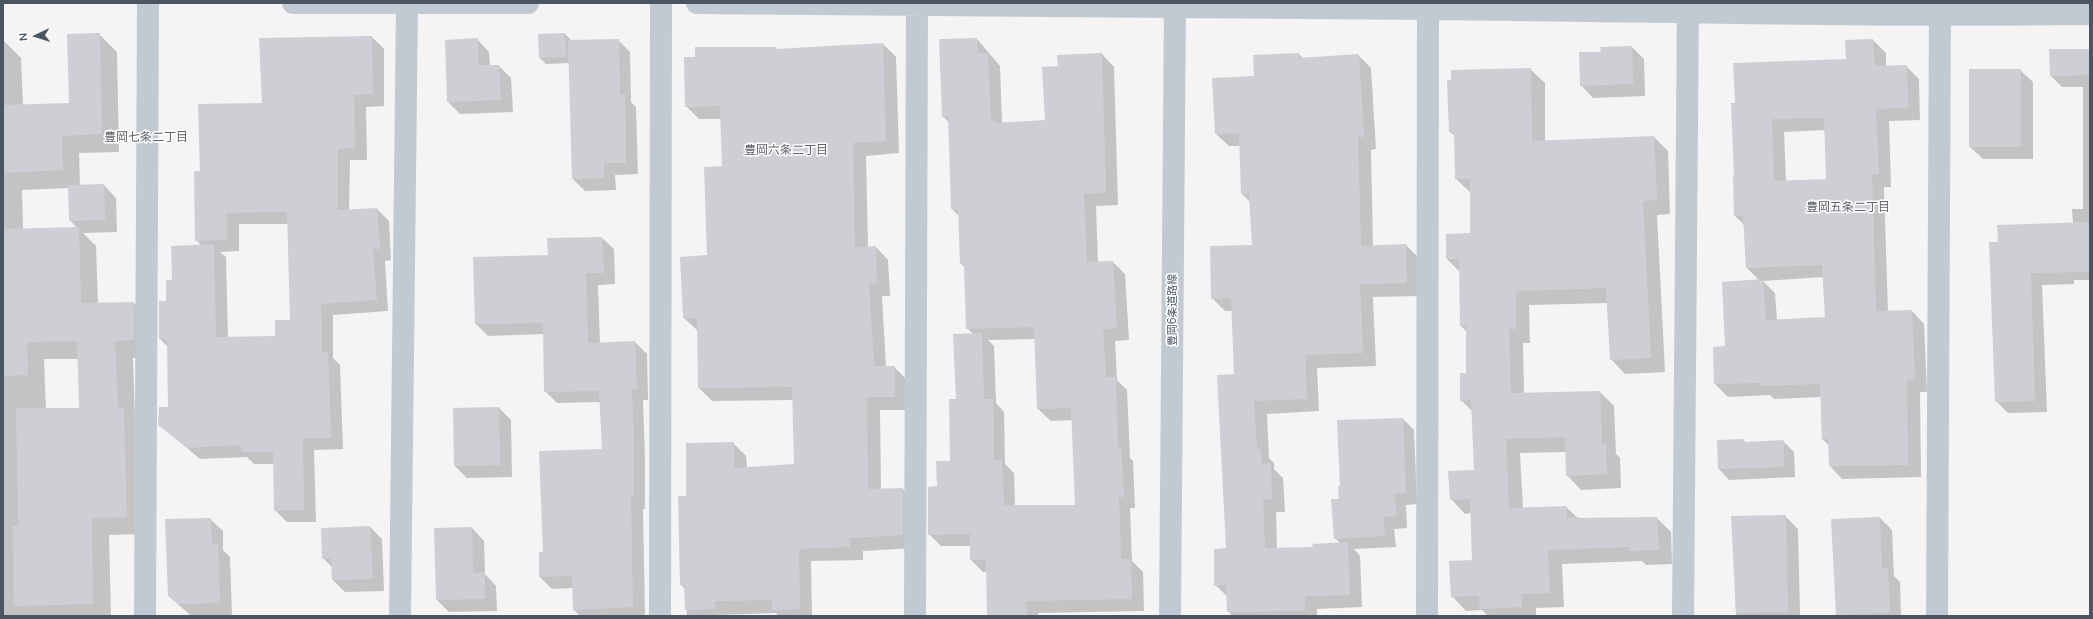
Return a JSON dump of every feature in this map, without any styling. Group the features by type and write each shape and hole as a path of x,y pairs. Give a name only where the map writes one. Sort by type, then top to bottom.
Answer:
{"street":[{"path":"145,616 148,3"},
{"path":"293,3 528,3"},
{"path":"400,616 407,3"},
{"path":"660,616 661,3"},
{"path":"697,3 1688,8 1940,10 2090,14"},
{"path":"915,616 917,5"},
{"name":"豊岡6条道路線","path":"1170,616 1175,5"},
{"path":"1428,6 1428,616"},
{"path":"1684,616 1688,8"},
{"path":"1937,616 1940,10"}],"building":[{"path":"100,33 102,134 62,136 63,170 3,173 3,105 69,103 67,34"},
{"path":"565,33 566,57 539,58 538,34"},
{"path":"372,36 373,94 354,95 355,148 338,149 338,210 377,208 380,249 373,249 377,300 321,304 322,352 328,352 331,438 303,438 304,510 274,511 273,452 241,452 241,445 187,448 158,425 159,407 168,407 167,339 159,339 159,301 166,301 166,280 172,280 171,246 214,244 216,337 275,336 275,320 290,320 287,212 227,213 227,240 195,241 194,171 200,171 198,104 262,103 259,38"},
{"path":"478,38 478,65 499,65 501,100 447,102 445,40"},
{"path":"977,38 978,53 988,53 991,121 995,121 995,123 1045,120 1042,67 1058,66 1057,55 1102,53 1106,193 1084,194 1087,262 1113,261 1117,328 1103,329 1106,377 1116,377 1118,448 1121,448 1124,497 1119,497 1121,559 1131,559 1132,599 1026,601 1027,616 987,616 986,560 970,560 970,534 928,535 928,487 937,486 936,461 950,461 949,399 956,399 953,334 982,333 984,399 993,399 994,460 1002,460 1004,505 1075,505 1071,408 1037,409 1034,327 966,329 964,264 960,264 958,209 951,209 948,116 942,117 939,39"},
{"path":"619,39 620,94 625,94 626,163 604,163 604,178 572,179 568,40"},
{"path":"1873,39 1875,66 1907,65 1908,108 1876,109 1879,174 1872,174 1876,311 1912,310 1915,379 1907,380 1908,465 1829,466 1828,439 1822,439 1820,384 1760,386 1760,383 1714,384 1713,347 1725,346 1722,282 1763,279 1766,320 1825,317 1822,265 1746,268 1743,216 1734,216 1731,103 1735,103 1733,63 1846,59 1845,40","holes":["1824,118 1826,179 1774,181 1772,119"]},
{"path":"883,43 886,141 853,143 855,247 876,246 877,283 869,284 874,366 895,366 895,397 867,397 868,489 903,488 903,535 850,538 850,547 799,549 800,609 772,610 772,600 715,601 715,609 685,610 684,585 680,585 678,496 686,496 686,443 734,442 734,468 794,464 792,387 698,388 697,318 683,318 680,257 707,255 704,167 722,166 720,106 685,107 684,57 695,57 695,47 776,47 776,49"},
{"path":"1632,46 1633,84 1580,86 1579,52 1601,52 1600,47"},
{"path":"2049,49 2090,49 2090,75 2050,76"},
{"path":"1299,53 1299,58 1359,54 1364,137 1358,137 1361,246 1406,244 1407,283 1360,284 1363,353 1305,355 1307,399 1254,401 1257,449 1261,449 1262,464 1271,464 1272,499 1263,500 1265,548 1313,547 1312,544 1348,542 1350,595 1305,596 1305,611 1227,612 1226,585 1214,586 1214,549 1226,548 1217,375 1234,374 1231,298 1211,299 1210,246 1252,245 1249,194 1241,194 1239,133 1215,134 1212,78 1254,76 1253,55"},
{"path":"1531,68 1532,141 1654,136 1657,200 1643,201 1651,358 1610,360 1606,288 1516,291 1516,329 1509,329 1511,393 1600,391 1602,443 1606,443 1607,474 1566,476 1565,437 1506,439 1509,508 1567,506 1567,518 1657,517 1659,550 1630,551 1630,547 1548,550 1550,593 1522,594 1522,607 1480,609 1479,596 1451,597 1449,561 1472,560 1470,499 1450,500 1448,471 1474,470 1471,400 1460,401 1460,373 1466,373 1466,326 1460,326 1459,259 1446,259 1446,234 1470,233 1470,179 1455,179 1454,132 1449,132 1447,80 1451,80 1451,70"},
{"path":"1969,69 2021,69 2021,147 1969,147"},
{"path":"104,184 105,220 69,221 68,185"},
{"path":"2090,222 2090,272 2031,273 2035,401 1995,402 1989,242 1998,242 1997,225"},
{"path":"79,227 81,303 134,302 134,340 115,341 118,408 124,408 127,517 92,518 93,604 14,606 13,526 18,526 16,408 79,408 77,341 27,342 28,375 3,376 3,229"},
{"path":"602,237 604,273 586,273 588,343 635,341 637,389 632,389 634,497 631,497 633,607 573,610 572,576 539,577 539,552 543,552 539,451 602,449 599,391 544,392 543,323 475,324 473,257 548,255 547,238"},
{"path":"499,407 500,465 454,466 453,408"},
{"path":"1403,418 1406,493 1395,493 1396,516 1383,517 1385,536 1334,539 1331,499 1339,499 1338,486 1340,486 1337,420"},
{"path":"1744,439 1744,442 1784,440 1784,467 1718,469 1717,440"},
{"path":"1786,515 1788,612 1736,613 1731,516"},
{"path":"1880,517 1882,568 1888,568 1890,613 1836,615 1831,519"},
{"path":"211,518 212,544 218,544 220,603 178,604 168,596 165,519"},
{"path":"370,526 373,579 332,580 331,558 322,559 321,528"},
{"path":"472,527 473,573 485,572 485,599 436,600 434,528"}],"district":[{"name":"豊岡七条二丁目","path":"146,138"},
{"name":"豊岡六条二丁目","path":"786,151"},
{"name":"豊岡五条二丁目","path":"1848,208"}]}
